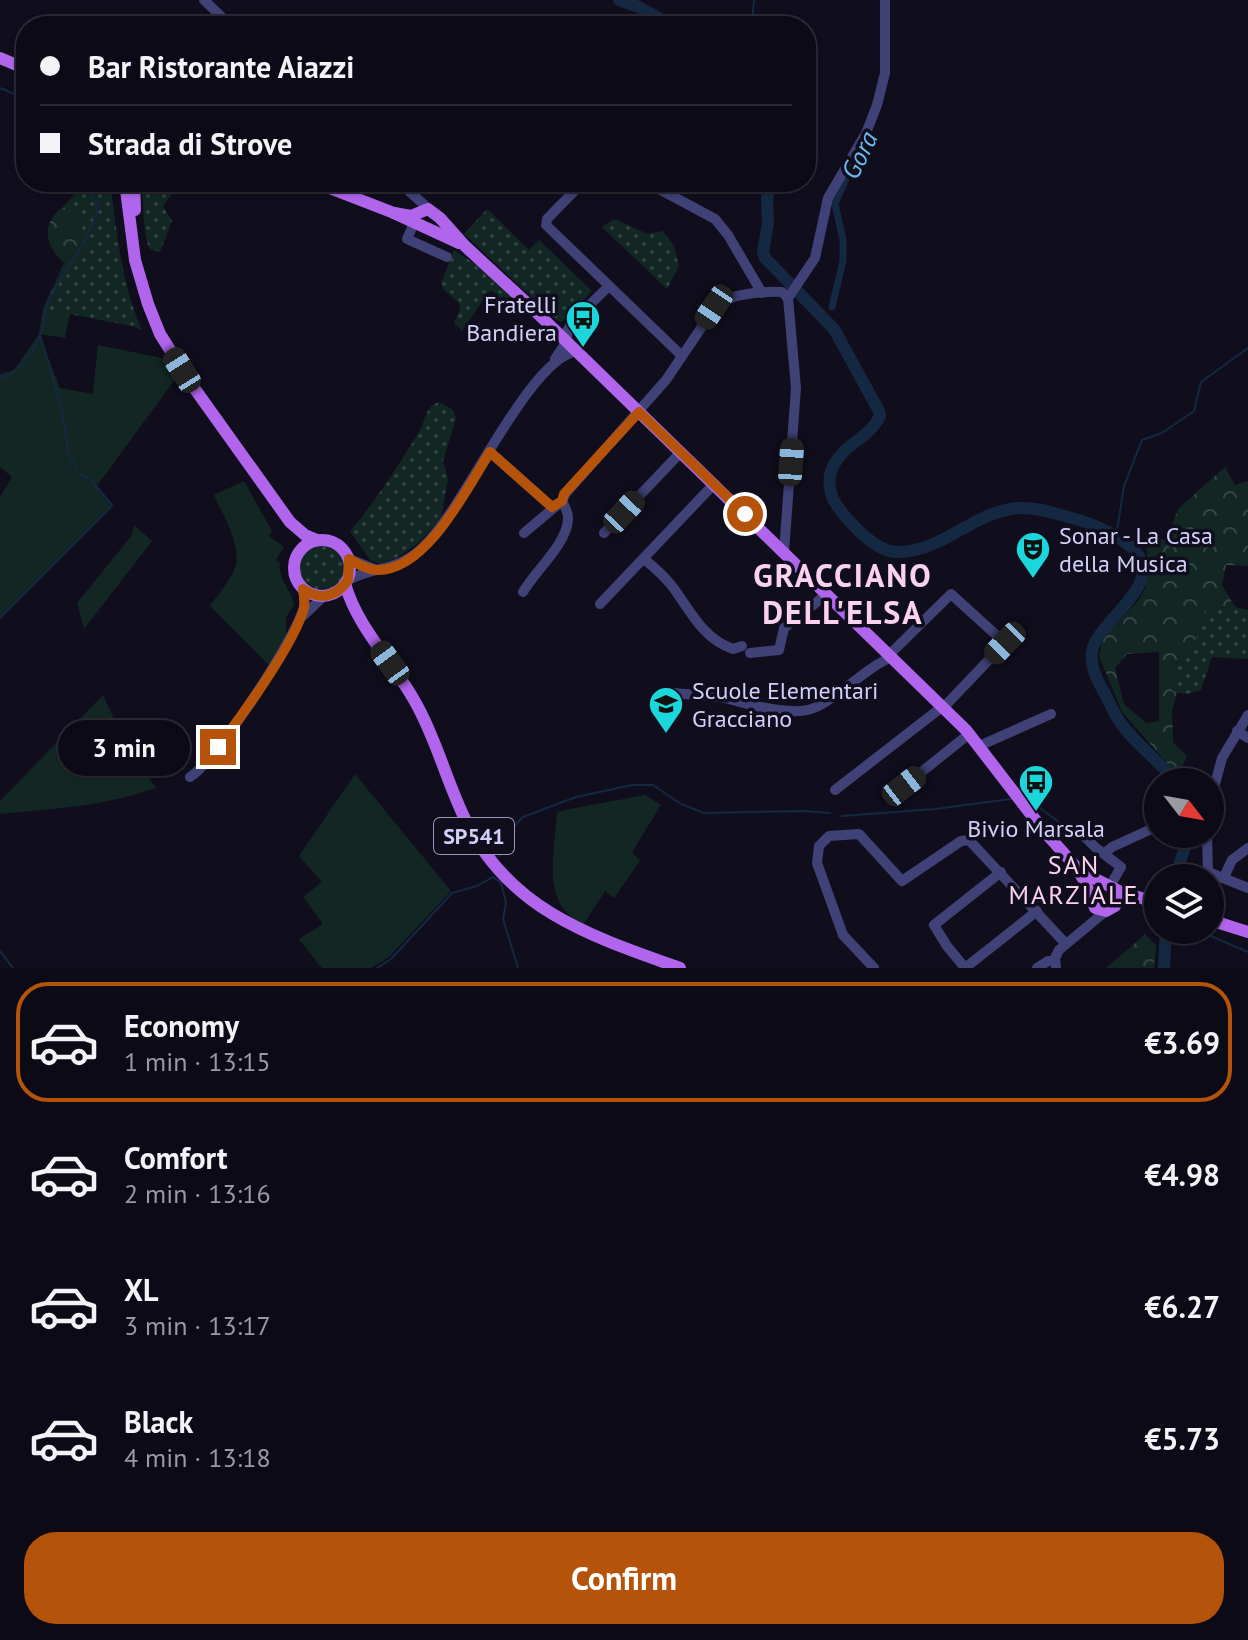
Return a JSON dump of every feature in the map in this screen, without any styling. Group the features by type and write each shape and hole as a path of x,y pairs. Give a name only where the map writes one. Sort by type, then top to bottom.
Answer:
{"main road":[{"path":"131,192 138,266"},
{"path":"131,192 138,266 148,304 170,353 290,522 305,535 317,540"},
{"path":"340,192 394,213 421,217 465,246 567,341 969,734 1043,830 1077,868 1098,910 1144,902"},
{"path":"421,217 440,227"},
{"path":"290,522 298,553 294,572 303,589"},
{"path":"298,553 309,543 325,540 340,546 349,559"},
{"name":"SP541","path":"349,559 346,582 356,616 417,704 465,820 493,863 537,904 566,924 611,944 680,968"},
{"path":"326,596 346,582"},
{"name":"SP541","path":"303,589 314,595 326,596 356,616"},
{"path":"1077,868 1109,886 1144,899"},
{"path":"1091,898 1098,886 1109,886"},
{"path":"1109,886 1118,899 1109,910"},
{"path":"1224,925 1247,933"}],"street":[{"path":"204,0 221,16"},
{"path":"784,552 796,388 790,295 816,256 829,195 866,133 880,95 885,73 885,0"},
{"path":"405,192 421,217 407,239 447,257"},
{"path":"574,192 545,223 682,356"},
{"path":"665,192 715,219 762,293"},
{"path":"346,582 402,564 425,546 445,522 532,387 550,367 567,341 567,331 573,321 609,286"},
{"path":"524,533 557,504 670,376 718,303 762,293 790,295"},
{"path":"553,328 573,321"},
{"path":"550,367 566,354 577,351"},
{"path":"490,452 568,516 567,525 553,553 523,592"},
{"path":"604,533 681,452"},
{"path":"600,604 714,484"},
{"path":"349,559 376,570"},
{"path":"644,559 670,584 692,617 711,637 733,649 779,650 784,628 827,594"},
{"path":"190,777 208,761 234,727 297,624 304,607 303,589"},
{"path":"674,693 727,699 790,712 807,711 890,656 951,594 1005,643 942,707 835,790"},
{"path":"297,624 326,596"},
{"path":"979,746 1051,714"},
{"path":"1219,768 1248,715"},
{"path":"1237,731 1248,738"},
{"path":"904,786 969,734"},
{"path":"1075,827 1122,868 1109,886"},
{"path":"1105,853 1144,832"},
{"path":"874,968 842,933 816,861 822,841 829,836 858,833 902,881 968,839 976,844 1066,944"},
{"path":"1248,848 1232,860 1224,877 1248,888"},
{"path":"1001,872 935,923 935,929 965,968 1037,911"},
{"path":"1086,928 1091,898"},
{"path":"1037,968 1046,961 1055,964 1057,953 1066,944 1109,910"}],"green space":[{"path":"76,192 111,192 124,276 142,330 43,309 64,263 81,255 79,219 63,207"},
{"path":"143,192 174,192 163,206 172,221 160,252 150,249"},
{"path":"63,207 79,219 87,241 81,255 64,263 49,242 48,235 51,221"},
{"path":"487,209 529,250 539,240 592,291 561,322 464,234"},
{"path":"614,219 648,234 663,231 674,246 679,266 667,289 602,227"},
{"path":"454,250 481,268 520,304 514,310 490,290 462,331 454,323 460,310 459,303 444,290 441,283"},
{"path":"43,309 70,313 65,338 39,334"},
{"path":"39,334 60,388 93,394 98,345 162,358 176,378 96,487 111,506 0,617 0,497 12,477 0,467 0,374 14,370"},
{"path":"439,402 453,410 456,418 443,461 448,479 441,518 416,545 396,558 380,564 370,560 350,531 395,470 428,411"},
{"path":"1225,467 1235,485 1248,481 1248,566 1226,565 1222,585 1235,607 1206,608 1192,651 1178,654 1172,691 1177,692 1172,711 1173,742 1187,756 1183,768 1172,768 1122,712 1099,656 1103,638 1139,600 1145,589 1148,567 1146,536 1166,540 1178,509","holes":["1159,652 1159,721 1146,723 1124,704 1115,668 1127,654"]},
{"path":"244,481 272,531 269,536 284,547 276,560 280,563 281,574 294,604 286,618 286,637 269,665 210,606 230,578 237,560 230,531 214,495"},
{"path":"134,525 152,541 84,629 77,603 132,535"},
{"path":"322,544 339,551 346,568 339,585 322,592 305,585 298,568 305,551"},
{"path":"1206,608 1248,610 1248,659 1212,657 1201,690 1187,694 1172,692 1178,654 1192,651"},
{"path":"103,695 127,747 156,788 97,803 0,814 0,801"},
{"path":"355,774 451,891 389,957 371,968 322,968 299,939 323,924 303,897 322,882 299,856"},
{"path":"645,795 661,805 632,852 640,861 614,898 605,891 583,925 569,916 555,891 553,860 557,812"},
{"path":"1144,935 1144,944 1156,945 1154,968 1141,968 1133,945"},
{"path":"1133,945 1141,968 1106,968"}],"waterway":[{"path":"619,0 655,16"},
{"path":"753,16 754,0"},
{"path":"0,88 16,95"},
{"name":"Gora","path":"832,307 843,261 843,240 835,204 851,167"},
{"path":"0,378 19,367 34,348 49,299 94,219 98,206 90,192"},
{"path":"769,192 765,258 834,329 879,411 880,416 875,424 836,460 830,476 833,499 869,540 896,552 929,546 988,516 1020,508 1032,508 1085,522 1126,543 1142,562 1142,576 1128,602 1096,640 1092,652 1093,668 1124,728 1164,768"},
{"path":"40,335 61,405 69,455 76,467"},
{"path":"1116,537 1124,486 1142,440 1162,433 1194,411 1201,382 1248,348"},
{"path":"0,618 112,505 90,479 80,474"},
{"path":"499,856 506,835 523,817 576,797 632,785 653,785 681,804 704,813 830,813"},
{"path":"842,816 1011,799"},
{"path":"1033,803 1063,825"},
{"path":"1179,864 1185,848"},
{"path":"377,968 391,959 452,893 477,886 493,877 501,883 506,903 503,919 518,968"},
{"name":"Gora","path":"1224,942 1248,952"},
{"path":"1164,968 1165,944"},
{"path":"0,951 13,968"}],"place":[{"name":"Fratelli Bandiera","path":"583,349"},
{"name":"Sonar - La Casa della Musica","path":"1033,580"},
{"name":"Scuole Elementari Gracciano","path":"666,735"},
{"name":"Bivio Marsala","path":"1036,813"}],"district":[{"name":"GRACCIANO DELL'ELSA","path":"843,594"},
{"name":"SAN MARZIALE","path":"1074,879"}],"route":[{"path":"218,747 262,683 297,624 305,602 303,589 319,596 334,593 348,580 349,559 376,570 402,564 412,557 440,528 490,452 552,507 562,501 564,494 639,412 745,514"}]}
